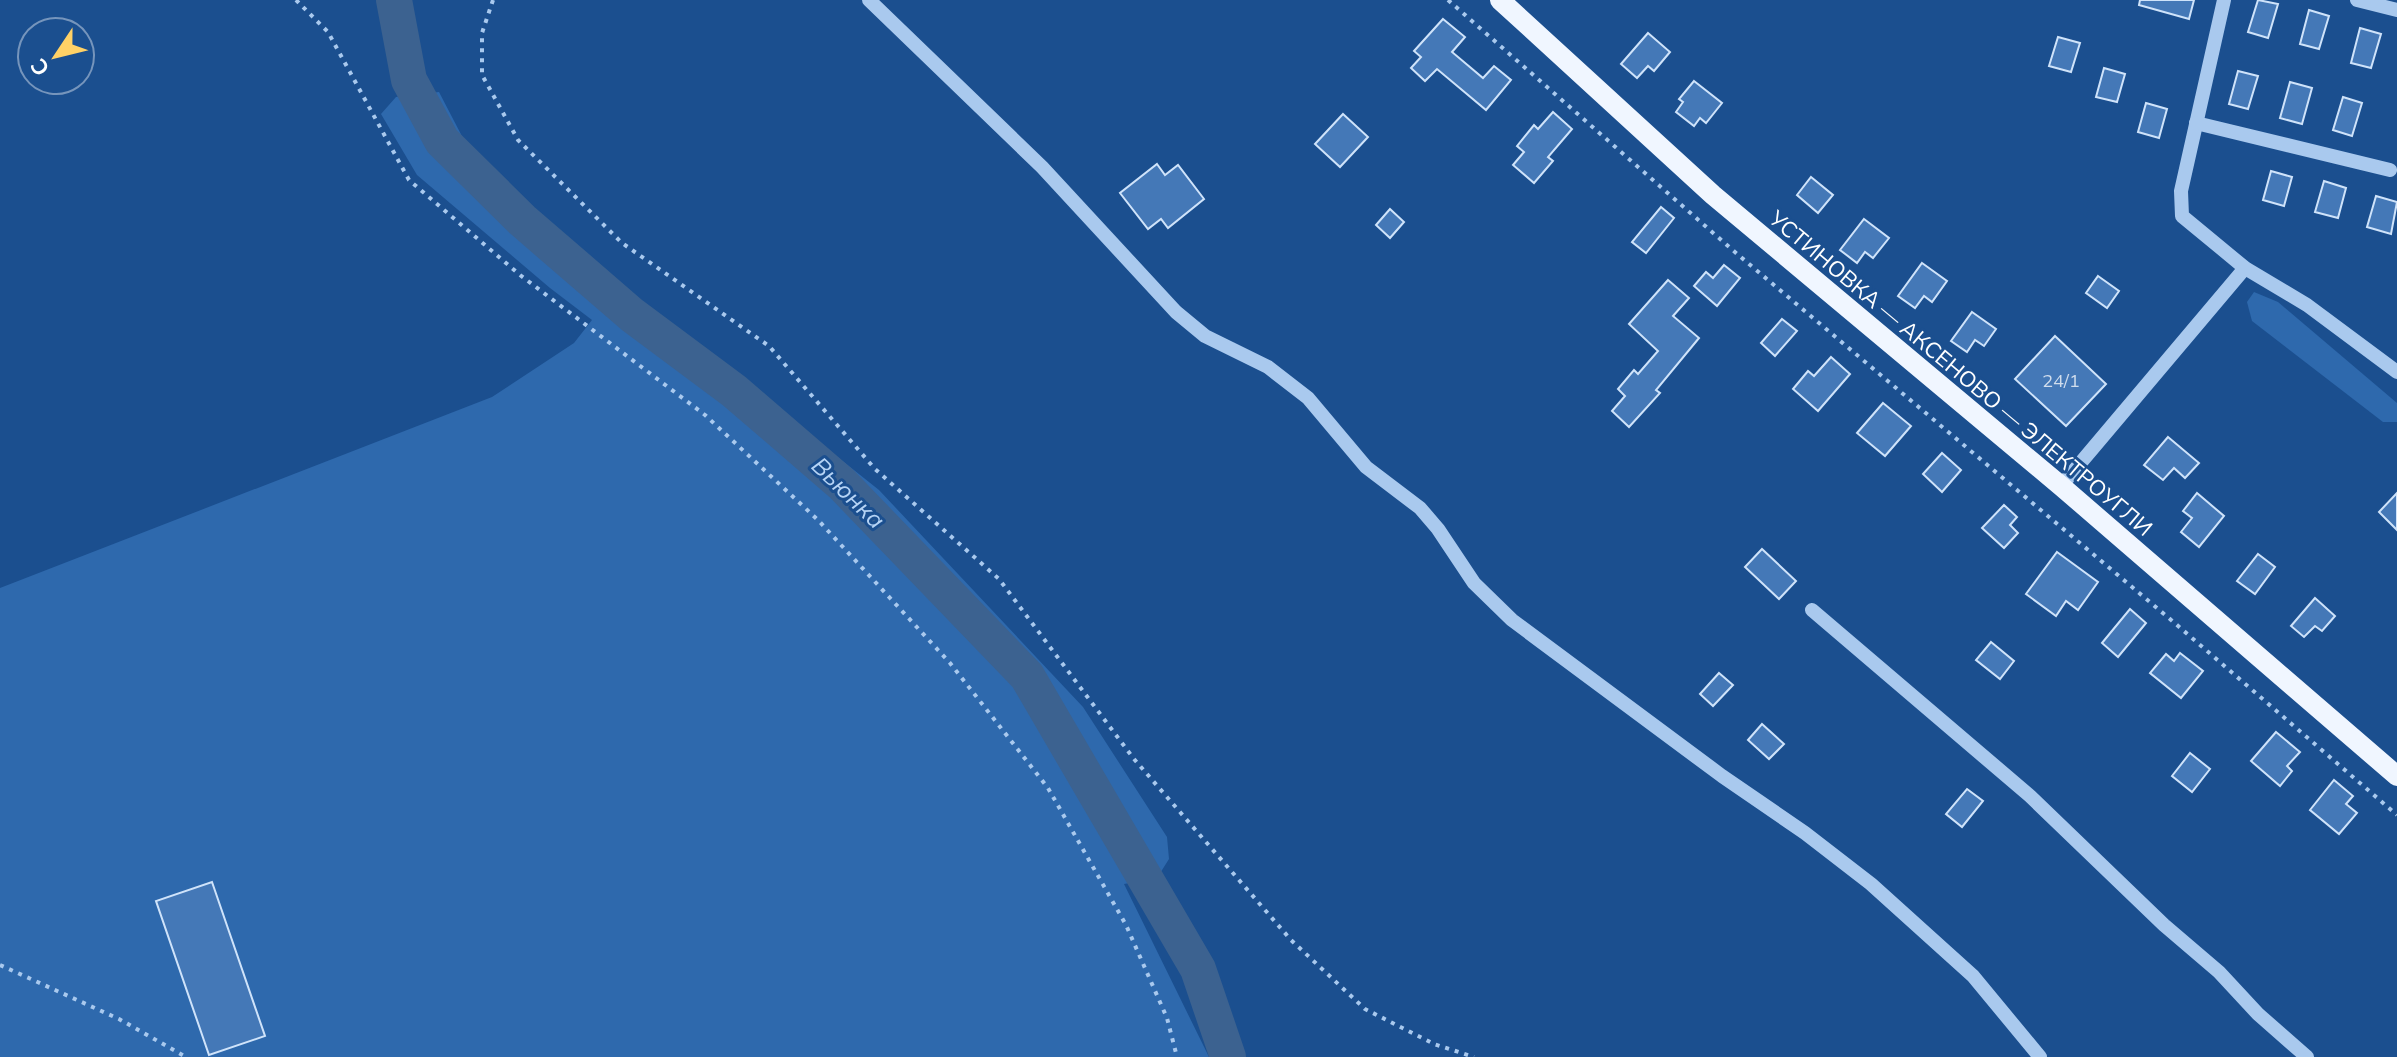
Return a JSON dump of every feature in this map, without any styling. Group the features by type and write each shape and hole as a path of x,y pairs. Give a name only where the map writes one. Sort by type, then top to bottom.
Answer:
{"main road":[{"name":"УСТИНОВКА — АКСЕНОВО — ЭЛЕКТРОУГЛИ","path":"1500,0 1713,195 2061,486 2397,776"}],"street":[{"path":"869,0 1042,167 1176,312 1205,336 1268,367 1308,398 1366,467 1420,508 1474,583 1512,620 1871,884 1973,976 2040,1057"},
{"path":"2224,0 2181,191 2182,216 2245,268 2307,305 2395,371"},
{"path":"2357,0 2397,10"},
{"path":"2196,123 2390,170"},
{"path":"2061,486 2245,268"},
{"path":"2395,371 2397,353"},
{"path":"1812,610 2030,796 2307,1057"}],"path":[{"path":"296,0 328,32 409,180 520,275 705,415 818,520 950,663 1048,788 1126,925 1167,1018 1177,1057"},
{"path":"493,0 482,33 482,75 518,140 622,243 769,346 875,469 999,579 1134,759 1291,940 1365,1009 1434,1044 1474,1057"},
{"path":"1448,0 1736,253 2397,815"},
{"path":"0,965 119,1019 186,1057"}],"shaded area":[{"path":"439,92 465,142 541,221 879,490 1083,707 1167,837 1169,859 1157,878 1124,884 1209,1057 0,1057 0,588 492,397 574,343 592,320 417,175 381,114 396,97"},
{"path":"2254,292 2278,302 2397,403 2397,422 2383,422 2252,321 2247,302"}],"building":[{"path":"2140,0 2194,0 2189,19 2139,5"},
{"path":"2258,0 2278,4 2268,38 2248,32"},
{"path":"2309,10 2329,16 2319,49 2300,44"},
{"path":"1443,19 1465,37 1452,52 1483,78 1494,66 1511,80 1486,110 1437,69 1425,81 1411,68 1421,57 1414,51"},
{"path":"2360,28 2381,34 2371,68 2351,63"},
{"path":"1648,33 1670,52 1654,71 1648,66 1637,78 1621,64"},
{"path":"2058,37 2080,43 2071,72 2049,66"},
{"path":"2104,68 2125,74 2117,102 2096,97"},
{"path":"2238,71 2258,76 2248,109 2229,104"},
{"path":"1694,81 1722,103 1706,123 1700,118 1694,126 1676,112 1683,102 1679,99"},
{"path":"2290,82 2312,88 2302,124 2280,118"},
{"path":"2343,97 2362,103 2352,136 2333,130"},
{"path":"2146,103 2167,109 2159,138 2138,132"},
{"path":"1553,112 1572,129 1548,157 1553,161 1534,183 1513,165 1524,152 1517,146 1534,125 1538,129"},
{"path":"1343,114 1368,137 1340,167 1315,144"},
{"path":"1157,164 1165,175 1178,165 1204,199 1168,228 1161,219 1148,229 1120,193"},
{"path":"2271,171 2292,177 2284,206 2263,200"},
{"path":"1811,177 1833,195 1818,213 1797,195"},
{"path":"2324,181 2346,188 2338,218 2315,212"},
{"path":"2376,196 2397,202 2391,234 2367,227"},
{"path":"1661,207 1674,218 1646,253 1632,242"},
{"path":"1390,209 1404,222 1390,238 1376,225"},
{"path":"1864,219 1889,238 1873,258 1865,252 1857,263 1840,250"},
{"path":"1922,263 1947,281 1932,302 1924,296 1915,308 1898,296"},
{"path":"1724,265 1740,278 1717,306 1694,286 1706,272 1713,278"},
{"path":"2098,276 2119,291 2107,308 2086,293"},
{"path":"1668,280 1689,298 1673,316 1699,338 1656,390 1660,393 1629,427 1612,411 1625,396 1618,389 1634,370 1638,374 1658,351 1629,324"},
{"path":"1972,312 1996,329 1984,346 1975,340 1967,352 1951,341"},
{"path":"1782,319 1797,331 1775,356 1761,343"},
{"path":"2055,336 2106,384 2066,426 2015,379"},
{"path":"1831,357 1850,374 1818,411 1793,389 1808,371 1814,376"},
{"path":"1883,403 1911,426 1885,456 1857,433"},
{"path":"2168,437 2199,463 2185,478 2174,468 2163,480 2144,465"},
{"path":"1942,453 1961,470 1942,492 1923,474"},
{"path":"2197,493 2224,516 2199,547 2181,532 2192,518 2183,511"},
{"path":"2397,493 2397,530 2379,512"},
{"path":"2004,505 2017,517 2010,525 2018,533 2004,548 1982,528"},
{"path":"1762,549 1796,581 1779,599 1745,567"},
{"path":"2057,552 2098,582 2078,610 2066,601 2056,616 2026,594"},
{"path":"2258,554 2275,567 2255,594 2237,581"},
{"path":"2315,598 2335,616 2322,631 2315,626 2304,637 2291,626"},
{"path":"2130,609 2146,623 2118,657 2102,643"},
{"path":"1991,642 2014,661 2000,679 1976,660"},
{"path":"2180,653 2203,671 2181,698 2150,673 2166,654 2174,661"},
{"path":"1719,673 1733,685 1713,706 1700,694"},
{"path":"1762,724 1784,744 1769,759 1748,740"},
{"path":"2276,732 2300,752 2287,766 2292,771 2280,786 2251,761"},
{"path":"2190,753 2210,769 2192,792 2172,776"},
{"path":"2334,780 2353,796 2346,804 2357,813 2339,834 2310,810"},
{"path":"1967,789 1983,801 1962,827 1946,814"},
{"path":"212,882 265,1036 209,1055 156,901"}],"waterway":[{"name":"Вьюнка","path":"394,0 409,80 442,141 522,220 632,315 734,391 842,484 1027,676 1198,969 1228,1057"}]}
